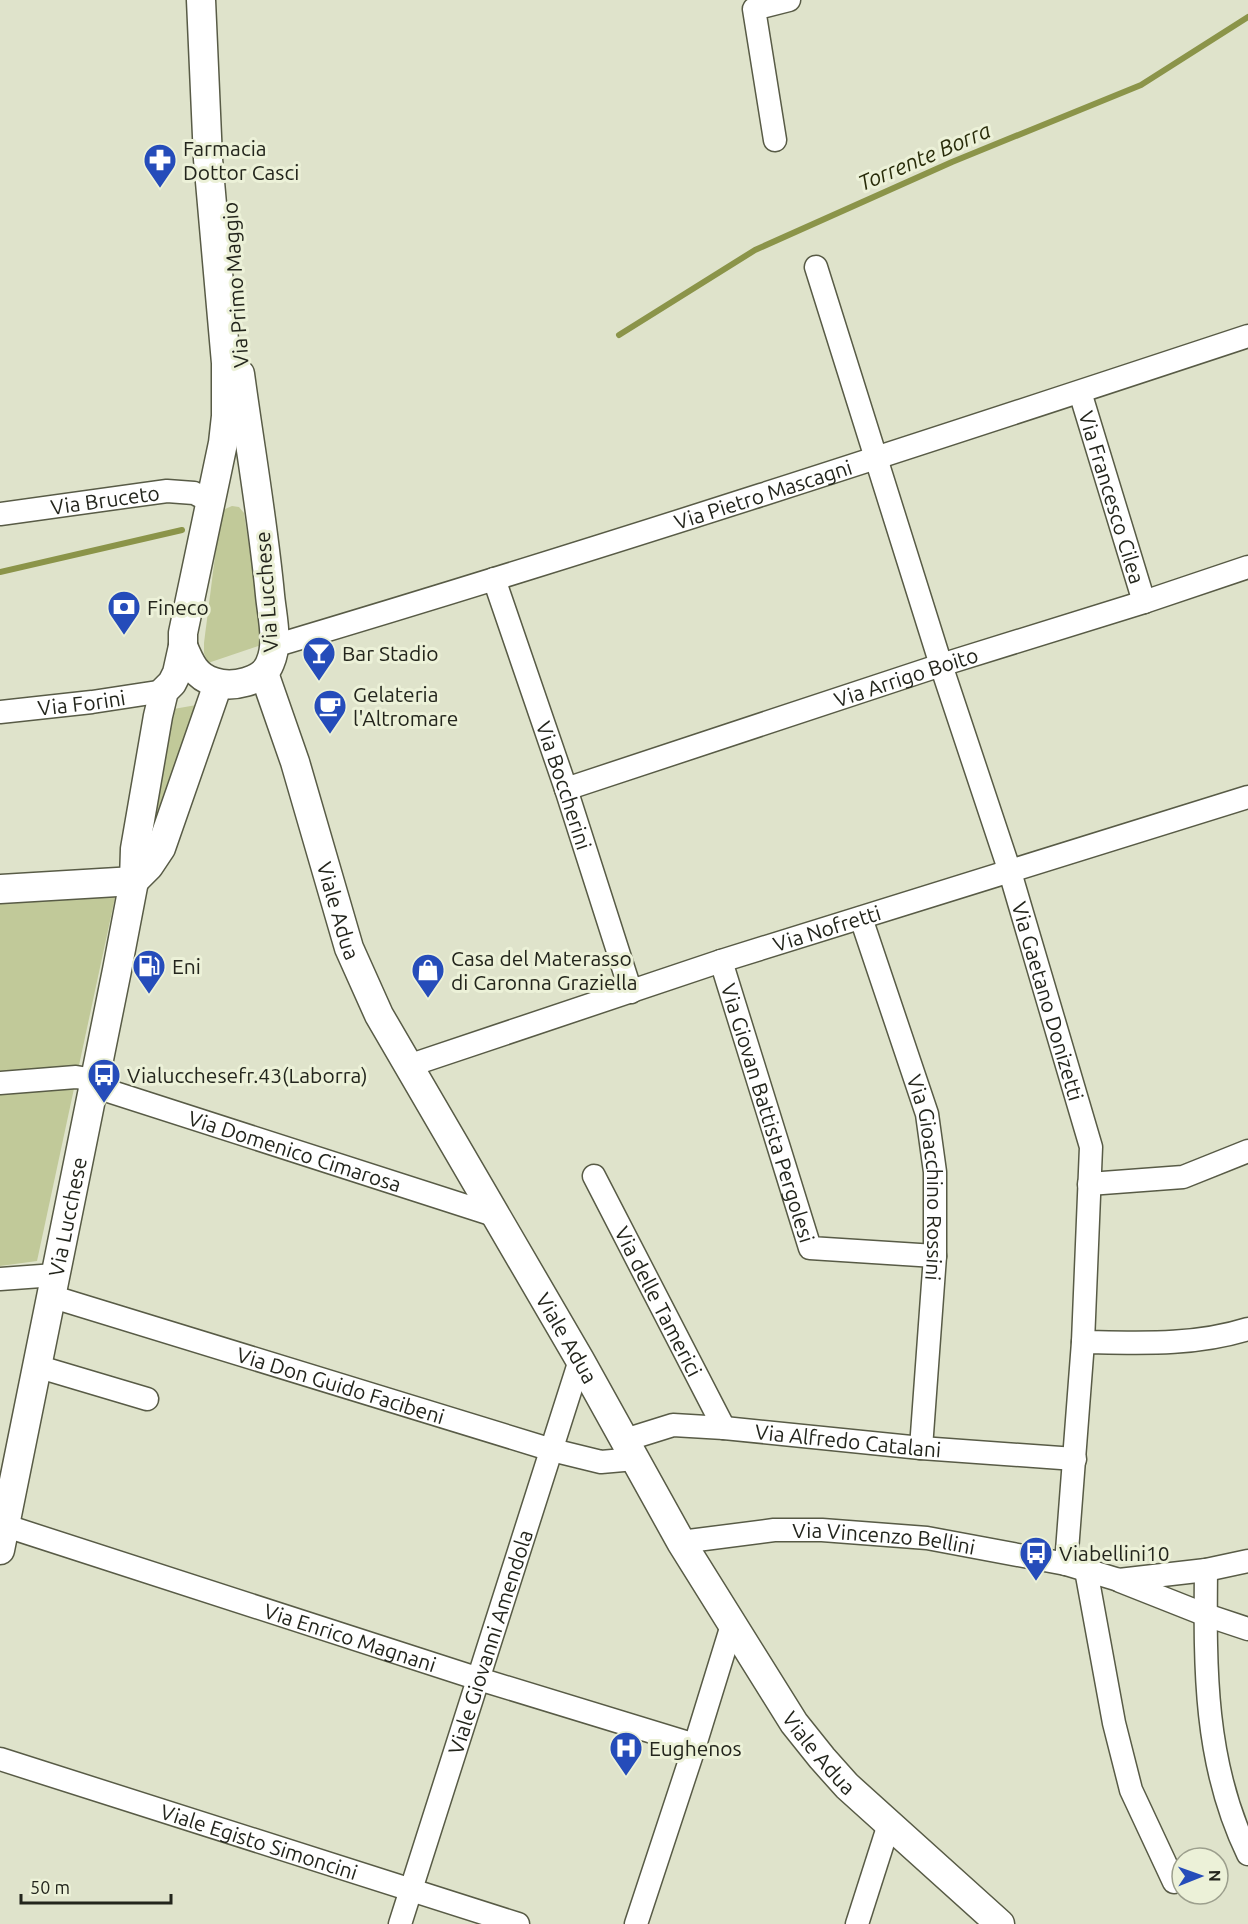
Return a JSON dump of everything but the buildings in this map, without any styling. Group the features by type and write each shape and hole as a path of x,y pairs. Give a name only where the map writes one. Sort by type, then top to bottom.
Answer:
{"main road":[{"name":"Via Primo Maggio","path":"201,0 208,159 226,363 224,434 212,495"},
{"name":"Via Primo Maggio","path":"220,0 233,320 259,497"},
{"path":"0,889 134,881 149,866 161,848 218,684 208,680 192,668 183,646 183,633 212,495 225,488 247,490 259,497"},
{"name":"Via Lucchese","path":"218,684 241,683 264,673 270,665 274,646 259,497"},
{"name":"Via Lucchese","path":"1,1533 134,881 135,849 164,691 172,683 177,673 183,646"},
{"name":"Viale Adua","path":"264,673 295,762 349,948 379,1015 580,1360 681,1542 794,1723 815,1749 847,1786 1000,1924"}],"street":[{"path":"775,140 754,9 789,0"},
{"name":"Via Gaetano Donizetti","path":"816,267 941,665 1010,872 1091,1147 1083,1342 1075,1459 1076,1567"},
{"name":"Via Pietro Mascagni","path":"274,646 875,458 1248,336"},
{"name":"Via Francesco Cilea","path":"1080,392 1144,602"},
{"name":"Via Bruceto","path":"0,514 166,491 212,495"},
{"name":"Via Arrigo Boito","path":"566,789 941,665 1248,567"},
{"name":"Via Boccherini","path":"494,579 632,992"},
{"name":"Via Forini","path":"0,712 164,691"},
{"name":"Via Nofretti","path":"408,1066 721,961 1248,797"},
{"name":"Via Gioacchino Rossini","path":"861,918 927,1114 935,1172 935,1256 921,1448"},
{"name":"Via Giovan Battista Pergolesi","path":"721,961 810,1248 935,1256"},
{"name":"Via Domenico Cimarosa","path":"0,1083 76,1077 497,1216"},
{"path":"1089,1184 1183,1177 1248,1151"},
{"name":"Via delle Tamerici","path":"594,1176 724,1428"},
{"path":"0,1279 53,1285"},
{"name":"Via Don Guido Facibeni","path":"53,1285 552,1450 600,1462 630,1449"},
{"path":"1083,1342 1191,1341 1219,1337 1248,1329"},
{"name":"Viale Giovanni Amendola","path":"400,1924 580,1360"},
{"path":"36,1366 147,1399"},
{"name":"Via Alfredo Catalani","path":"630,1449 673,1425 921,1448 1075,1459"},
{"name":"Via Vincenzo Bellini","path":"681,1542 774,1530 822,1530 927,1538 1076,1567 1119,1580 1206,1570 1248,1561"},
{"name":"Via Enrico Magnani","path":"1,1533 695,1745"},
{"path":"1076,1567 1131,1790 1170,1873"},
{"path":"1206,1570 1207,1672 1212,1738 1225,1799 1248,1854"},
{"path":"1119,1580 1206,1616 1248,1629"},
{"path":"636,1924 732,1625"},
{"name":"Viale Egisto Simoncini","path":"0,1759 518,1924"},
{"path":"857,1924 888,1824"}],"green space":[{"path":"232,506 239,507 244,513 264,644 208,663 204,653 204,643 220,517 225,509"},
{"path":"202,704 151,841 168,710"},
{"path":"116,893 37,1261 0,1266 0,902"}],"waterway":[{"name":"Torrente Borra","path":"619,335 755,250 952,162 1141,85 1248,17"},
{"name":"Torrente Borra","path":"0,572 182,530"}],"place":[{"name":"Farmacia Dottor Casci","path":"160,189"},
{"name":"Fineco","path":"124,636"},
{"name":"Bar Stadio","path":"319,682"},
{"name":"Gelateria l'Altromare","path":"330,735"},
{"name":"Eni","path":"149,995"},
{"name":"Casa del Materasso di Caronna Graziella","path":"428,999"},
{"name":"Vialucchesefr.43(Laborra)","path":"104,1104"},
{"name":"Viabellini10","path":"1036,1582"},
{"name":"Eughenos","path":"626,1777"}]}
